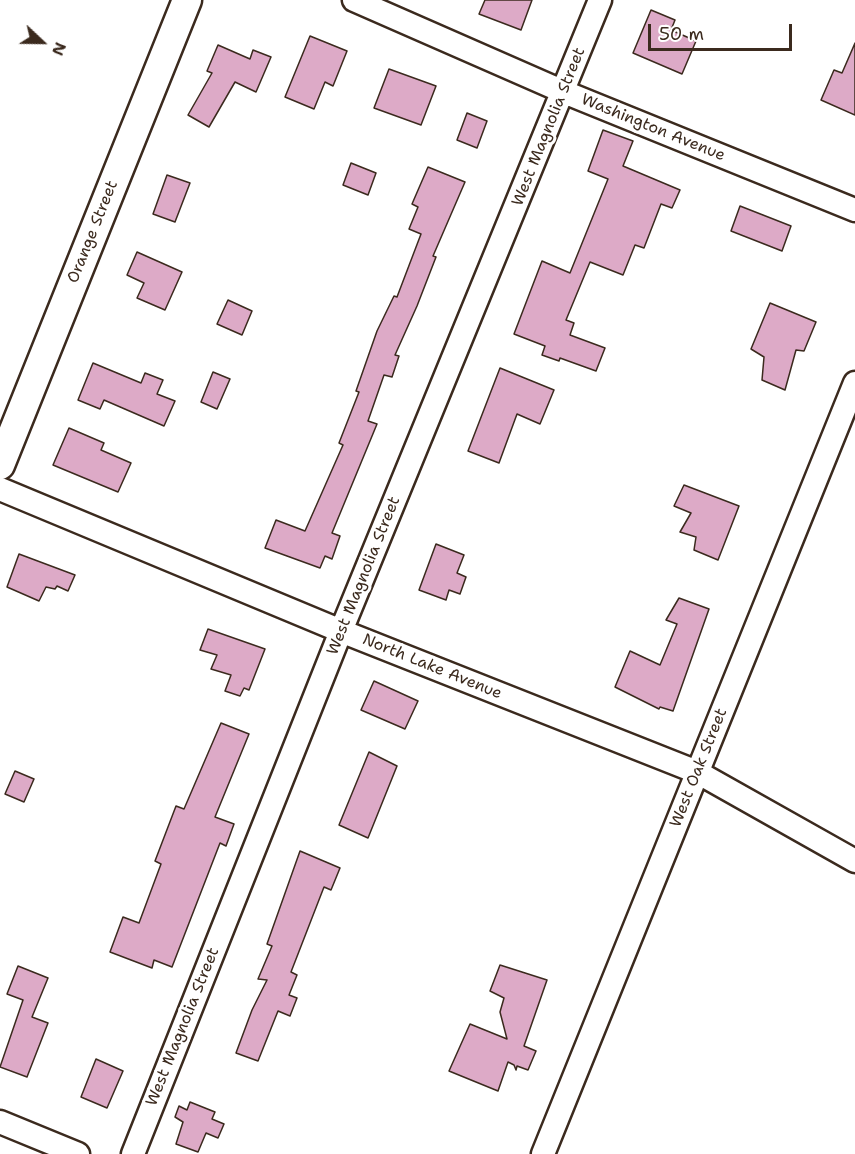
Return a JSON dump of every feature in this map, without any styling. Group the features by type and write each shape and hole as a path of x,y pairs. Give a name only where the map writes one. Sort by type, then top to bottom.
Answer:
{"street":[{"name":"Orange Street","path":"0,465 187,0"},
{"name":"Washington Avenue","path":"354,0 564,92 855,210"},
{"name":"West Magnolia Street","path":"133,1154 341,631 600,0"},
{"name":"West Oak Street","path":"543,1154 855,383"},
{"name":"North Lake Avenue","path":"0,489 341,631 697,772 855,861"},
{"path":"0,1122 78,1154"}],"building":[{"path":"485,0 532,0 521,30 479,14"},
{"path":"651,10 675,20 671,30 696,41 682,74 633,53"},
{"path":"310,36 347,51 333,86 325,82 314,109 285,97"},
{"path":"855,43 855,115 821,100 834,70 842,73"},
{"path":"218,45 250,59 253,50 271,57 256,92 235,82 209,127 188,115 212,73 207,71"},
{"path":"389,69 436,86 421,125 374,108"},
{"path":"467,113 487,121 477,148 457,140"},
{"path":"603,130 633,141 623,166 680,190 672,208 661,204 644,248 635,245 623,275 590,262 566,320 574,323 570,335 605,348 596,371 560,358 559,361 542,355 545,346 514,334 542,261 570,273 608,179 588,171"},
{"path":"351,163 376,173 368,195 343,185"},
{"path":"428,167 465,182 433,256 436,257 417,306 395,355 399,356 392,377 384,375 368,421 377,424 332,533 340,536 332,559 325,556 320,568 265,548 276,520 305,531 343,445 339,443 359,392 356,391 377,331 394,296 397,297 421,234 409,229 418,207 412,204"},
{"path":"167,175 190,183 175,222 153,214"},
{"path":"740,206 791,226 782,251 731,231"},
{"path":"137,252 182,272 165,310 137,298 144,283 127,275"},
{"path":"228,300 252,311 242,335 217,324"},
{"path":"770,303 816,322 804,351 796,350 785,390 762,380 764,357 751,349"},
{"path":"93,363 141,383 145,373 163,380 157,394 175,401 164,426 104,400 100,409 78,400"},
{"path":"500,368 554,390 540,424 517,414 499,463 468,451"},
{"path":"213,372 230,379 217,409 201,402"},
{"path":"69,428 104,443 101,450 131,463 118,492 53,465"},
{"path":"684,485 739,506 718,560 694,550 696,537 680,532 691,513 674,506"},
{"path":"436,544 464,555 457,573 466,577 460,594 449,590 446,600 419,590"},
{"path":"19,554 75,575 68,591 57,586 55,589 46,587 39,601 7,587"},
{"path":"679,598 709,609 673,711 660,707 659,709 615,687 630,651 660,665 677,624 666,620"},
{"path":"208,629 265,649 249,690 244,688 240,696 225,691 231,675 211,669 217,655 200,650"},
{"path":"374,681 418,701 405,729 361,710"},
{"path":"221,723 249,734 215,817 234,824 226,846 220,843 172,967 154,960 152,968 110,952 123,917 139,923 161,864 155,861 176,806 184,809"},
{"path":"369,752 397,766 368,838 339,825"},
{"path":"15,771 34,779 24,802 5,794"},
{"path":"300,851 340,868 331,890 324,887 291,972 297,975 289,995 297,998 290,1016 278,1011 258,1061 236,1053 252,1010 267,980 258,979 272,946 267,944"},
{"path":"500,965 547,980 524,1046 536,1051 528,1070 517,1066 516,1070 514,1065 508,1062 498,1091 449,1071 470,1024 507,1039 500,1012 504,998 490,991"},
{"path":"18,966 48,978 32,1017 48,1023 27,1077 0,1067 23,1000 7,994"},
{"path":"96,1059 123,1071 107,1108 81,1097"},
{"path":"190,1102 215,1112 212,1119 224,1124 218,1138 206,1133 198,1152 176,1144 183,1122 175,1117 179,1106 187,1110"}]}
